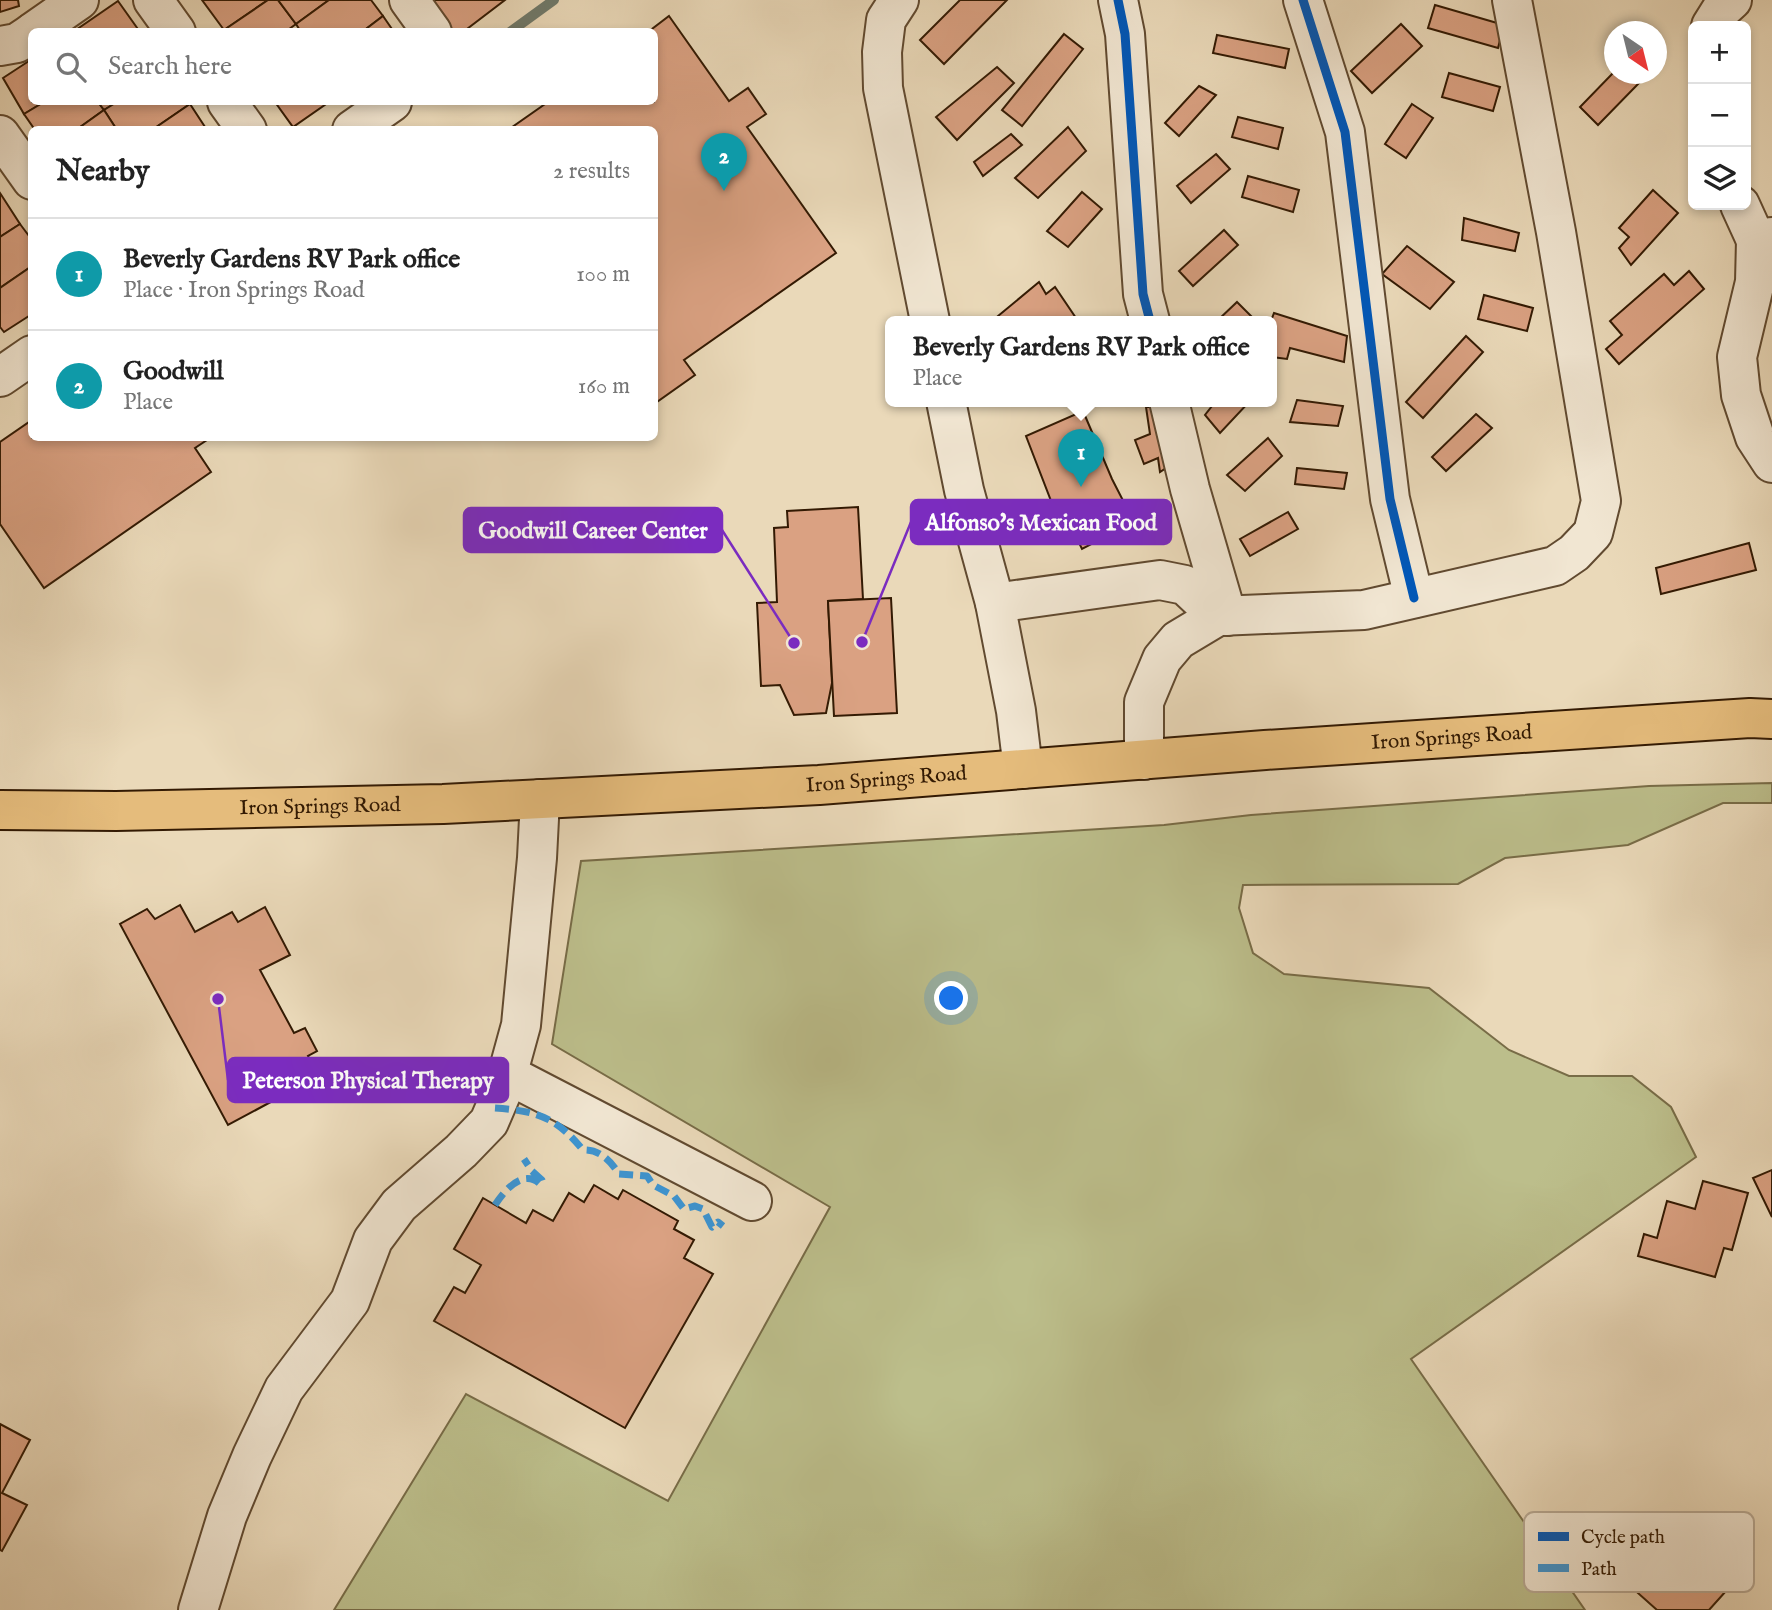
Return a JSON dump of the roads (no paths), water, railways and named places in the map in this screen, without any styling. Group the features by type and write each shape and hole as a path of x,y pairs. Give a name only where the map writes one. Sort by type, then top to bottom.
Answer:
{"main road":[{"name":"Iron Springs Road","path":"0,810 144,811 443,804 819,785 1144,760 1722,720 1772,719"}],"street":[{"path":"38,28 79,0"},
{"path":"153,0 173,28"},
{"path":"409,0 429,28"},
{"path":"899,0 886,20 882,52 883,89 929,316"},
{"path":"1118,0 1125,34 1143,294 1149,316"},
{"path":"1303,0 1345,132 1390,499 1415,598"},
{"path":"1144,760 1144,702 1162,659 1178,640 1222,616 1364,610 1555,566 1574,553 1593,533 1601,501 1556,232 1512,0"},
{"path":"1714,21 1732,0"},
{"path":"0,46 16,43 28,35"},
{"path":"229,105 244,126"},
{"path":"358,126 388,105"},
{"path":"0,135 28,174"},
{"path":"1744,210 1764,239 1737,357 1741,395 1755,437 1772,463"},
{"path":"0,377 28,358"},
{"path":"947,407 964,490 995,603 1016,711 1023,769"},
{"path":"1170,407 1222,616"},
{"path":"995,603 1160,580 1185,585 1222,616"},
{"path":"198,1610 228,1516 252,1456 284,1389 350,1301 373,1240 399,1205 461,1151 489,1122 504,1087 522,1025 540,799"},
{"path":"507,1074 752,1201"}],"waterway":[{"path":"516,28 554,0"}],"place":[{"name":"Goodwill","path":"724,191"},
{"name":"Beverly Gardens RV Park office","path":"1081,487"},
{"name":"Alfonso's Mexican Food","path":"862,642"},
{"name":"Goodwill Career Center","path":"794,643"},
{"name":"Peterson Physical Therapy","path":"218,999"}]}
